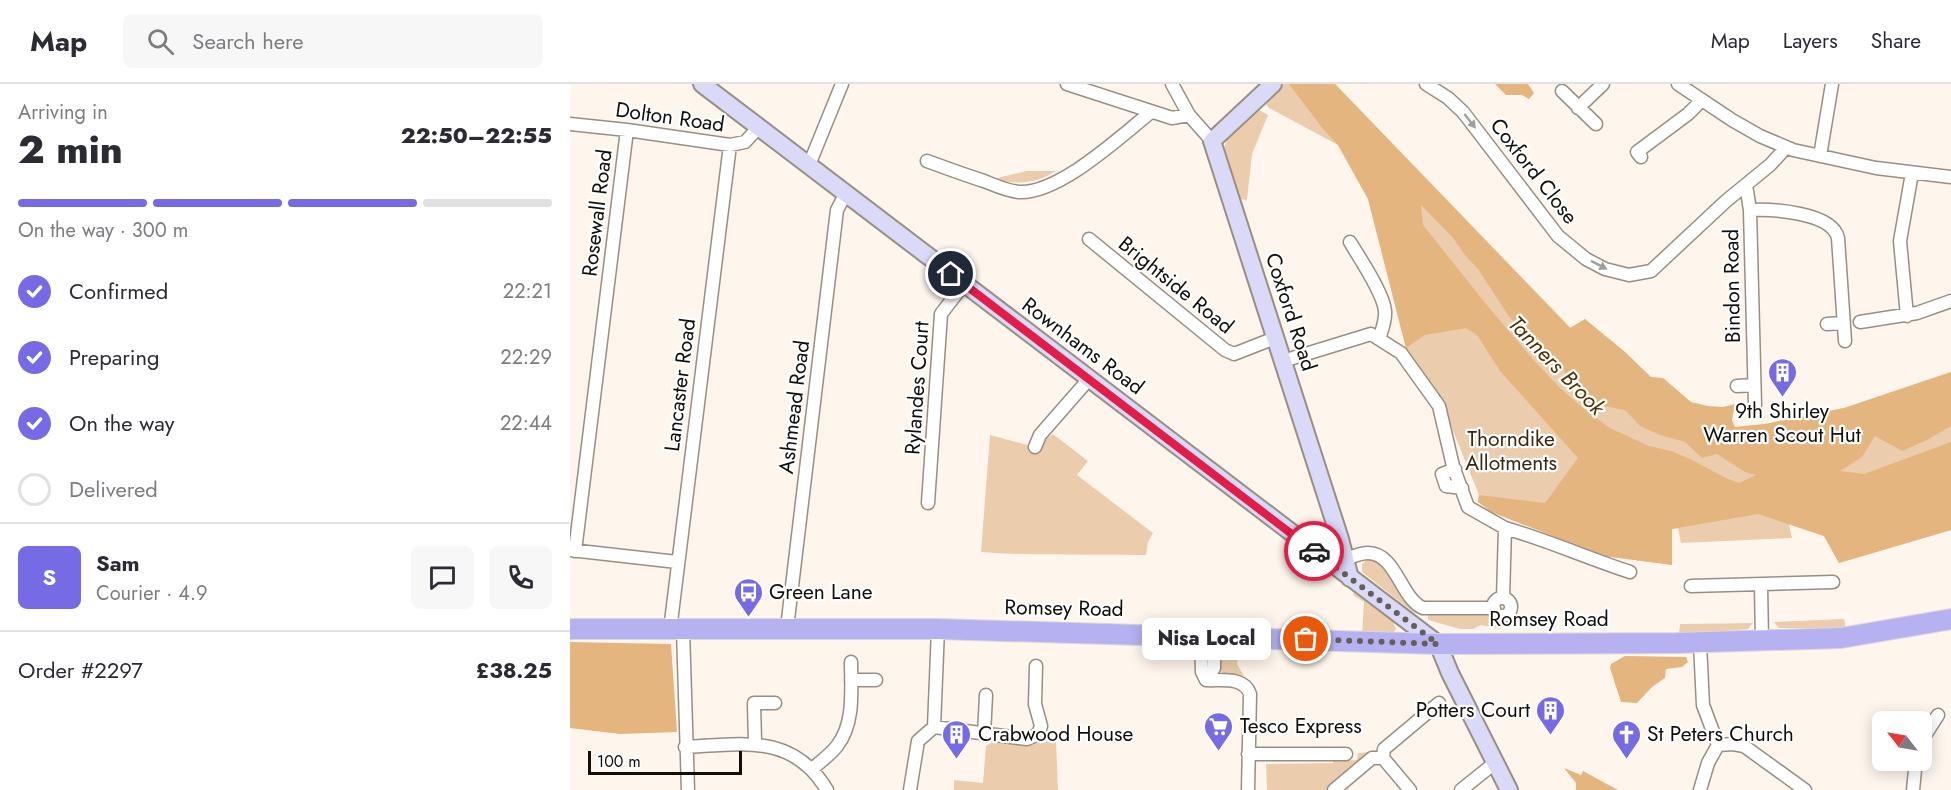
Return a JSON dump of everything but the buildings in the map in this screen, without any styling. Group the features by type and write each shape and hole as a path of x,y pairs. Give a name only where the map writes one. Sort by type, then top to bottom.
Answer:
{"main road":[{"name":"Romsey Road","path":"570,629 939,629 1438,644 1700,643 1841,638 1951,619"}],"street":[{"name":"Rownhams Road","path":"702,84 1438,644"},
{"path":"809,165 842,84"},
{"path":"1067,84 1172,118 1189,115"},
{"path":"1172,84 1189,115 1212,141 1273,84"},
{"name":"Coxford Close","path":"1426,84 1448,98 1463,112 1558,236 1586,259 1605,269 1629,275 1651,271 1778,157 1784,146"},
{"path":"1578,108 1603,84"},
{"path":"1678,84 1745,128 1784,146 1820,156 1912,173 1951,177"},
{"path":"1820,156 1832,84"},
{"path":"1562,91 1596,124"},
{"path":"1641,157 1637,152 1688,114 1701,101"},
{"path":"927,161 1019,192 1041,189 1060,181 1078,169 1151,112"},
{"name":"Dolton Road","path":"570,124 730,145 745,142 758,128"},
{"name":"Rosewall Road","path":"572,550 627,130"},
{"name":"Coxford Road","path":"1212,141 1350,578"},
{"name":"Lancaster Road","path":"676,630 672,608 677,562 730,145"},
{"path":"1907,316 1900,241 1912,173"},
{"name":"Bindon Road","path":"1746,185 1749,210 1755,405"},
{"name":"Ashmead Road","path":"788,628 837,210 846,193"},
{"path":"1749,210 1783,211 1824,222 1833,227 1838,238 1845,341"},
{"name":"Brightside Road","path":"1089,239 1225,350 1234,354 1275,338"},
{"path":"1350,242 1382,299 1385,311 1379,339"},
{"name":"Rylandes Court","path":"928,503 941,314 964,284"},
{"path":"1860,322 1907,316 1951,302"},
{"path":"1827,324 1843,323"},
{"path":"1283,361 1371,334 1401,353 1439,406 1455,469 1442,474 1446,486 1462,488 1468,507 1504,528 1539,537 1630,572"},
{"path":"1035,447 1040,435 1089,379"},
{"path":"1737,386 1754,385"},
{"path":"1345,559 1365,553 1376,555 1395,571 1414,602 1423,608 1494,608 1496,613 1501,615 1508,613 1510,604 1503,598 1504,528"},
{"path":"572,550 677,562"},
{"path":"1691,585 1833,582"},
{"path":"1761,585 1762,642"},
{"path":"910,790 918,741 934,727 939,629"},
{"path":"676,630 688,790"},
{"path":"1208,637 1202,672 1206,680 1241,682 1250,694 1248,790"},
{"path":"1700,643 1703,705 1718,746 1710,760 1700,790"},
{"path":"1438,644 1450,673 1509,790"},
{"path":"812,769 837,747 847,732 850,716 851,662"},
{"path":"934,727 1027,739 1038,734 1041,726 1035,704 1036,666"},
{"path":"851,680 876,680"},
{"path":"984,735 986,695"},
{"path":"755,743 754,703 775,703"},
{"path":"1410,790 1383,758 1384,749 1439,703"},
{"path":"1932,724 1938,715"},
{"path":"685,747 755,743 771,746 789,754 812,769 827,790"},
{"path":"1718,746 1733,744 1744,746 1805,790"},
{"path":"1248,754 1346,754"},
{"path":"1334,790 1372,758 1383,758"},
{"path":"1461,790 1496,762"},
{"path":"1912,790 1915,771"}],"green space":[{"name":"Thorndike Allotments","path":"1276,84 1335,84 1593,351 1716,429 1765,424 1844,408 1951,372 1951,530 1839,563 1824,536 1789,524 1792,538 1681,543 1678,528 1672,529 1672,565 1604,556 1478,502 1479,495 1443,406 1404,350 1406,348 1368,199 1338,145 1269,108 1266,104 1279,92 1267,91"},
{"path":"1259,110 1268,115 1252,154 1247,200 1239,199 1224,148 1228,138"},
{"path":"1027,171 1056,171 1041,179 1026,182 993,179"},
{"path":"1053,434 1088,461 1077,475 1153,533 1148,542 1146,555 981,552 990,435 1035,447"},
{"path":"1370,557 1384,565 1423,614 1422,616 1413,612 1362,572 1362,564"},
{"path":"1354,593 1393,622 1396,629 1393,633 1362,634 1364,602 1353,595"},
{"path":"1486,613 1501,621 1501,629 1481,625 1473,629 1460,629 1428,620 1428,614"},
{"path":"1844,619 1846,628 1779,628 1774,622"},
{"path":"1753,623 1748,629 1679,635 1680,624"},
{"path":"1226,648 1239,649 1237,664 1244,676 1224,674 1220,671 1220,653"},
{"path":"996,740 1056,740 1058,790 954,790 954,780 983,783 986,746"},
{"path":"1372,752 1327,790 1267,790 1266,764 1333,763 1333,761 1357,760 1358,753"}],"shaded area":[{"path":"1289,84 1335,84 1570,328 1585,319 1651,377 1663,378 1691,402 1723,407 1735,404 1732,420 1735,427 1765,424 1844,408 1951,372 1951,426 1902,451 1875,436 1862,457 1840,471 1864,474 1951,442 1951,530 1839,563 1824,536 1758,514 1672,529 1672,565 1604,556 1491,512 1478,502 1479,495 1545,503 1578,458 1500,371 1477,335 1466,328 1425,335 1406,348 1368,199 1338,145","holes":["1421,205 1453,238 1478,269 1510,318 1550,354 1585,394 1599,405 1625,410 1640,426 1685,442 1702,458 1717,454 1745,472 1756,475 1739,483 1688,458 1649,446 1610,428 1584,409 1559,387 1530,356 1486,304 1423,225"]},
{"path":"1495,84 1528,84 1534,93 1529,99 1522,95 1506,95"},
{"path":"570,642 671,644 677,732 620,734 570,728"},
{"path":"1625,656 1686,657 1688,662 1682,667 1666,669 1665,678 1652,687 1637,703 1621,702 1610,668 1611,664"},
{"path":"1564,768 1581,775 1583,771 1618,790 1576,790 1576,783"}],"waterway":[{"name":"Tanners Brook","path":"1309,84 1348,130 1470,295 1546,385 1599,432 1648,463 1690,481 1714,487 1754,494 1799,495 1866,490 1951,460"}],"way so far":[{"path":"1306,639 1438,644 1314,551"}],"place":[{"name":"9th Shirley Warren Scout Hut","path":"1782,398"},
{"name":"Green Lane","path":"748,618"},
{"name":"Nisa Local","path":"1306,639"},
{"name":"Potters Court","path":"1551,736"},
{"name":"Tesco Express","path":"1219,752"},
{"name":"Crabwood House","path":"957,760"},
{"name":"St Peters Church","path":"1626,760"}],"route":[{"path":"951,274 1314,551"}]}
